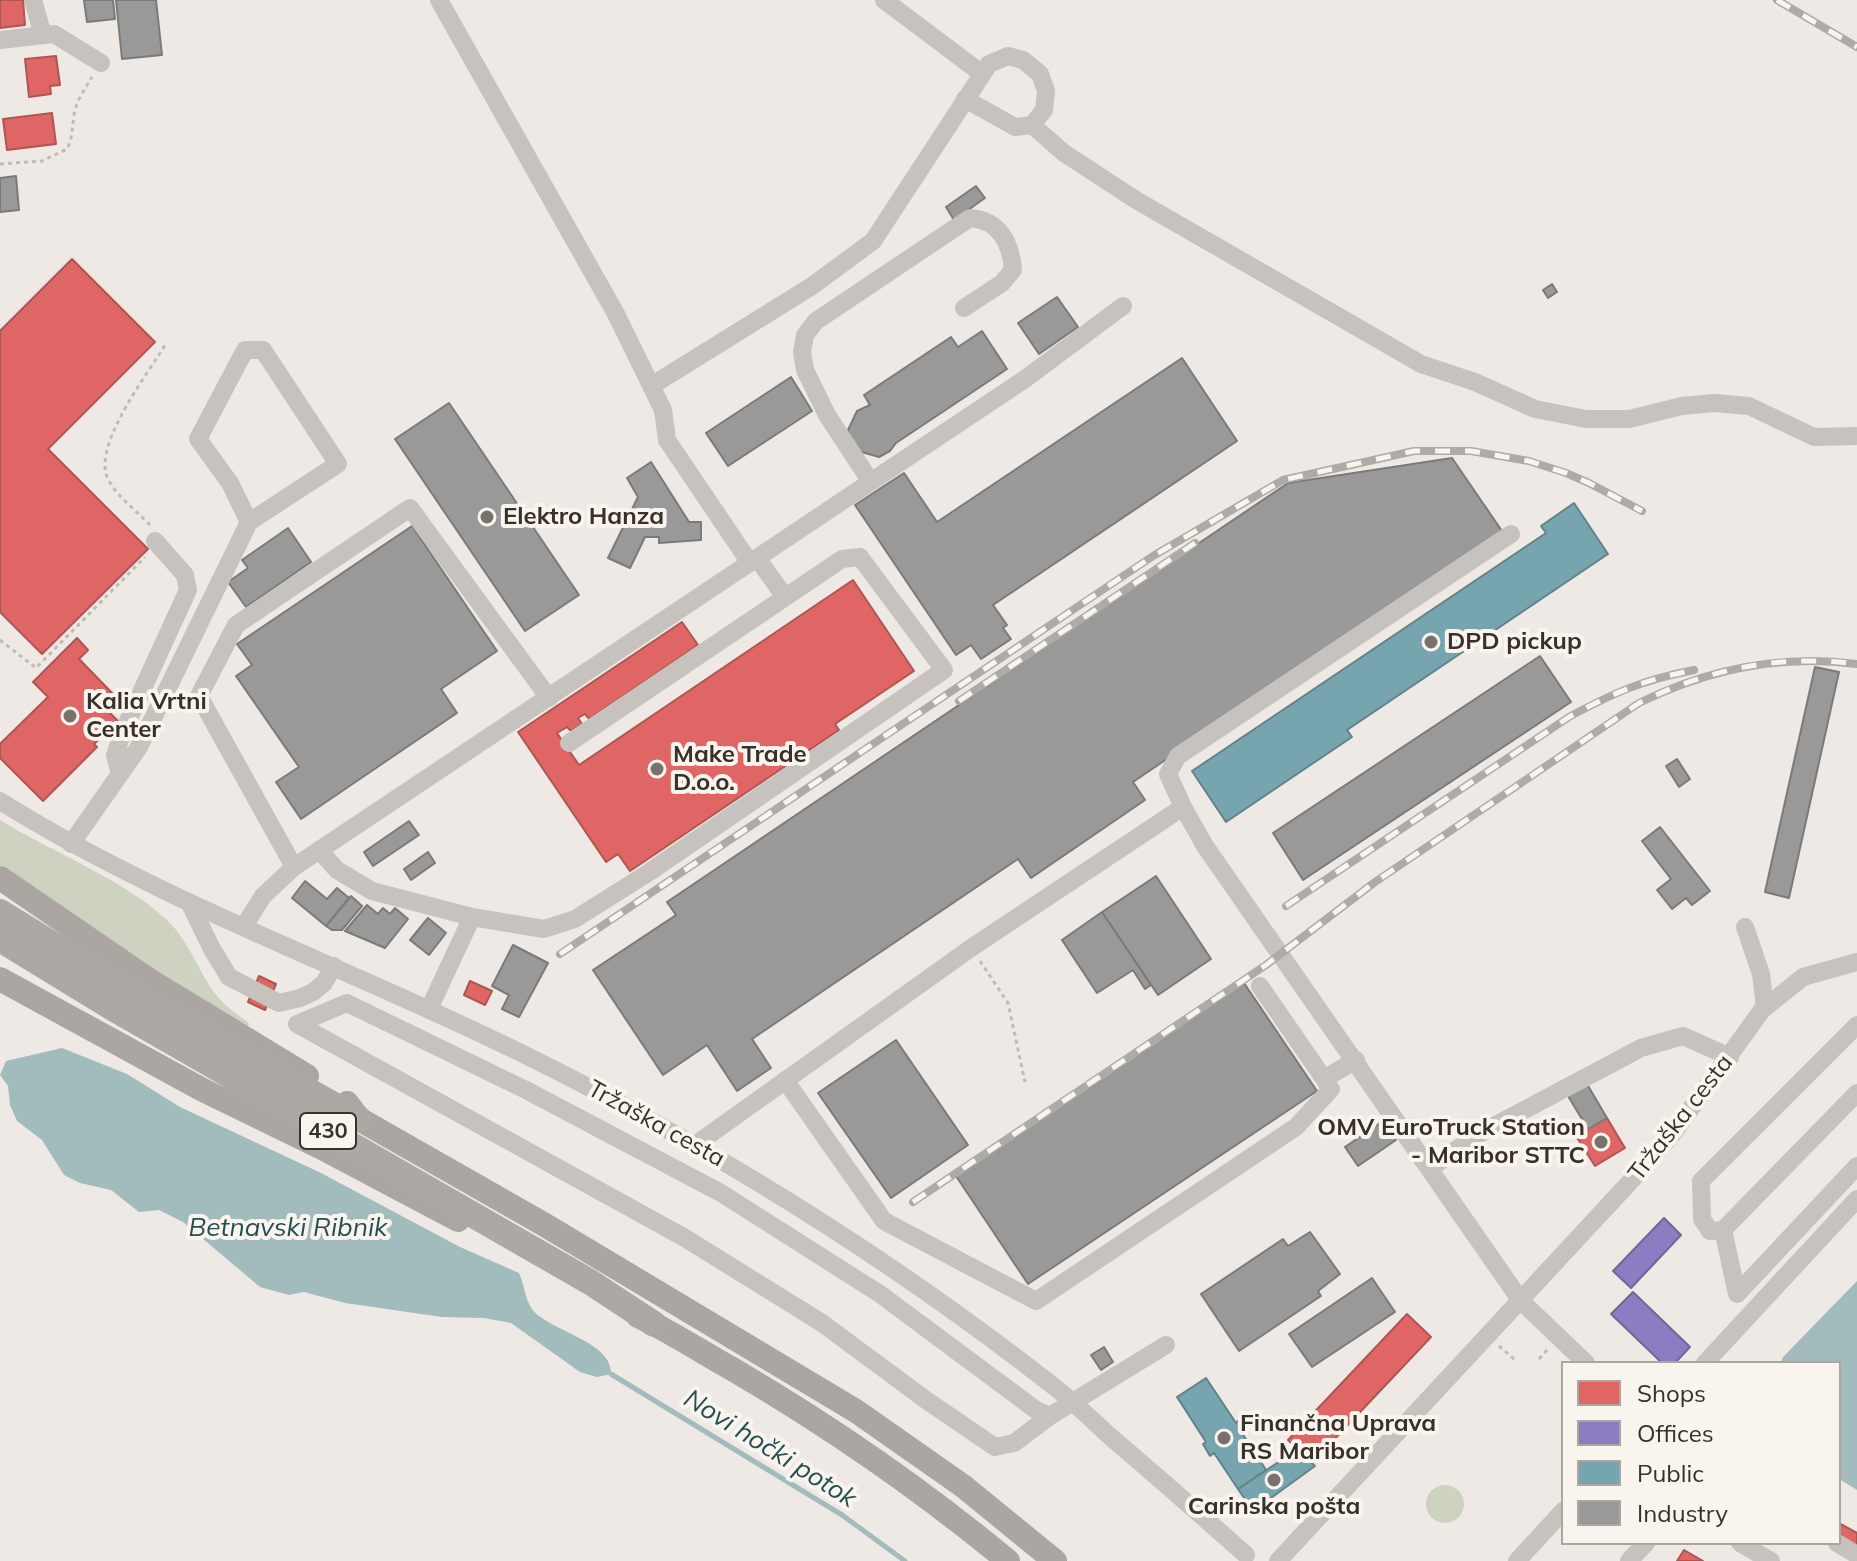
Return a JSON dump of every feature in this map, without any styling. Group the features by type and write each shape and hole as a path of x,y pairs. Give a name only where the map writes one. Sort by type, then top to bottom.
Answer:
{"highway":[{"name":"430","path":"0,912 114,982 359,1119"},
{"name":"430","path":"0,939 111,1007 590,1282 654,1324"}],"main road":[{"path":"0,878 149,980 342,1097 359,1119"},
{"path":"0,979 201,1089 322,1148 564,1280 654,1324"},
{"name":"430","path":"359,1119 545,1225 856,1411 963,1486 1055,1561"},
{"name":"430","path":"654,1324 861,1449 922,1492 1007,1560"}],"street":[{"path":"33,0 43,35"},
{"path":"439,0 616,314 663,410 667,440 753,560 785,597"},
{"path":"884,0 981,73"},
{"path":"0,40 54,34 101,63"},
{"path":"651,386 812,286 873,241 981,73 989,64 1008,56 1023,60 1040,74 1046,91 1044,110 1032,125 1015,127 965,99"},
{"path":"1032,125 1064,153 1136,200 1421,364 1475,382 1535,409 1586,419 1629,419 1682,406 1714,403 1749,406 1814,437 1857,436"},
{"path":"871,482 827,415 805,370 802,352 805,335 816,321 865,286 970,218 985,219 999,230 1012,253 1013,270 1002,283 964,308"},
{"path":"244,926 263,896 294,867 1025,379 1123,306"},
{"path":"71,844 139,747 249,522 338,464 263,350 245,350 198,439 230,483 249,522"},
{"path":"294,867 199,696 236,625 410,508 549,698"},
{"path":"1511,534 1178,756 1168,774 1205,846 1521,1301 1584,1361"},
{"path":"120,774 115,755 122,734 188,590 185,575 155,541"},
{"path":"319,850 337,870 372,891 472,917 544,929 575,919 944,670 860,557 842,559 569,743"},
{"name":"Tržaška cesta","path":"0,801 122,871 429,1009 653,1120 695,1145 834,1230 974,1326 1073,1402 1246,1555"},
{"path":"695,1145 971,948 1183,807"},
{"path":"189,902 229,977 279,1003 313,992 324,983 334,966"},
{"path":"429,1009 472,917"},
{"path":"1745,927 1761,974 1765,1007"},
{"name":"Tržaška cesta","path":"1282,1557 1674,1132 1765,1007 1803,977 1857,962"},
{"path":"785,1080 884,1221 1036,1301 1296,1127 1331,1089 1260,986"},
{"path":"1050,1416 1036,1410 880,1294 721,1193 509,1082 347,1003 297,1024 685,1238 822,1323 995,1447 1014,1443 1050,1416 1166,1345"},
{"path":"1857,1025 1701,1181 1702,1219 1710,1231 1723,1230 1857,1093"},
{"path":"1430,1168 1479,1134 1641,1048 1683,1036 1730,1057"},
{"path":"509,1082 523,1054"},
{"path":"1324,1079 1356,1060"},
{"path":"1723,1230 1737,1294 1857,1166"},
{"path":"1707,1361 1857,1199"},
{"path":"1517,1561 1561,1513"},
{"path":"1629,1561 1644,1545"},
{"path":"1743,1545 1771,1561"}],"path":[{"path":"0,164 42,161 67,149 81,95 101,63"},
{"path":"0,640 36,668 144,559 155,541 151,526 106,474 106,453 115,427 167,342"},
{"path":"971,948 1008,1003 1025,1082"}],"green space":[{"path":"0,820 111,880 152,907 186,944 213,991 249,1023 248,1028 141,962 0,865"},
{"path":"1445,1485 1459,1490 1464,1504 1459,1518 1445,1523 1431,1518 1426,1504 1431,1490"}],"water":[{"name":"Betnavski Ribnik","path":"62,1048 127,1074 180,1107 321,1173 460,1247 519,1273 532,1309 551,1324 602,1353 609,1363 611,1374 597,1377 580,1372 511,1323 484,1318 442,1317 345,1303 304,1292 289,1295 260,1287 183,1222 159,1210 139,1212 111,1190 80,1183 64,1175 42,1140 17,1121 10,1105 8,1086 0,1075 6,1061"},
{"path":"1857,1281 1857,1490 1841,1480 1841,1361 1782,1361"}],"building: Shops":[{"path":"0,0 23,0 25,25 0,28"},
{"path":"56,56 60,85 50,86 51,94 29,97 25,59"},
{"path":"52,113 56,144 7,150 3,119"},
{"path":"72,259 155,342 48,449 148,549 42,654 0,612 0,331"},
{"path":"853,580 914,671 835,724 839,730 630,871 618,854 606,862 518,732 682,622 698,645 589,719 585,714 578,718 582,724 571,731 567,727 557,733 579,765"},
{"name":"Kalia Vrtni Center","path":"77,638 88,650 79,659 118,699 107,710 118,721 94,744 97,747 43,801 0,758 0,744 48,697 33,682"},
{"path":"259,976 276,984 265,1010 248,1002"},
{"path":"470,981 492,991 485,1005 464,995"},
{"name":"OMV EuroTruck Station - Maribor STTC","path":"1607,1118 1625,1148 1595,1166 1576,1136"},
{"path":"1407,1314 1431,1337 1312,1463 1288,1440"},
{"path":"1841,1524 1857,1533 1857,1547 1841,1538"},
{"path":"1684,1550 1703,1561 1677,1561"}],"building: Offices":[{"path":"1664,1218 1681,1235 1631,1288 1613,1271"},
{"path":"1633,1292 1690,1347 1677,1361 1660,1361 1611,1314"}],"building: Public":[{"name":"DPD pickup","path":"1574,503 1608,554 1347,730 1352,737 1226,822 1192,771 1546,533 1541,526"},
{"name":"Finančna Uprava RS Maribor","path":"1206,1378 1236,1423 1239,1420 1246,1430 1242,1433 1266,1470 1238,1489 1214,1453 1210,1456 1203,1444 1206,1442 1177,1397"},
{"name":"Carinska pošta","path":"1298,1449 1315,1466 1253,1511 1238,1489"}],"building: Industry":[{"path":"84,0 113,0 115,19 87,22"},
{"path":"116,0 156,0 162,55 122,59"},
{"path":"16,176 19,210 0,212 0,178"},
{"path":"976,186 985,198 954,220 946,207"},
{"path":"1552,284 1557,292 1548,298 1543,290"},
{"path":"1057,297 1078,327 1039,354 1018,323"},
{"path":"982,331 1007,369 896,443 890,451 879,457 858,451 848,430 857,411 870,405 864,395 951,337 958,347"},
{"path":"1182,358 1237,441 993,605 1007,625 1003,628 1011,639 981,659 971,645 956,655 855,505 904,473 937,522"},
{"path":"791,377 812,411 728,466 706,433"},
{"name":"Elektro Hanza","path":"449,403 579,595 525,631 395,439"},
{"path":"1452,458 1502,531 1133,782 1145,800 1031,878 1018,859 752,1039 771,1068 737,1091 707,1045 663,1075 593,970 676,915 667,902 1288,483"},
{"path":"651,462 689,522 701,522 701,540 659,543 659,537 645,537 630,568 608,558 638,497 627,478"},
{"path":"412,526 497,651 441,689 457,713 301,819 276,782 299,767 236,676 252,665 237,644"},
{"path":"288,528 311,562 246,607 228,582 248,568 242,560"},
{"path":"1540,656 1571,702 1303,880 1273,833"},
{"path":"1815,667 1839,672 1789,898 1765,892"},
{"path":"1677,759 1690,779 1679,787 1666,766"},
{"path":"409,821 419,835 373,866 364,852"},
{"path":"1660,827 1710,891 1692,905 1686,898 1672,909 1657,890 1671,879 1642,841"},
{"path":"428,852 435,863 411,880 404,869"},
{"path":"1156,876 1211,959 1158,995 1102,912"},
{"path":"305,881 327,899 337,888 349,898 326,926 292,898"},
{"path":"351,896 362,906 342,930 332,930 326,926"},
{"path":"367,905 378,914 383,908 390,914 395,908 408,919 385,948 345,931"},
{"path":"1102,912 1151,985 1145,989 1133,970 1097,993 1062,940"},
{"path":"428,918 446,933 429,955 410,940"},
{"path":"513,945 548,963 519,1017 502,1009 509,995 492,986"},
{"path":"1244,983 1317,1091 1028,1284 956,1176"},
{"path":"896,1040 968,1145 891,1198 818,1093"},
{"path":"1584,1079 1607,1118 1588,1129 1565,1091"},
{"path":"1383,1121 1396,1140 1358,1166 1345,1147"},
{"path":"1310,1232 1340,1274 1318,1291 1321,1296 1239,1351 1201,1294 1283,1239 1288,1246"},
{"path":"1372,1278 1395,1312 1312,1367 1289,1334"},
{"path":"1104,1347 1113,1362 1101,1370 1091,1355"}],"waterway":[{"name":"Novi hočki potok","path":"611,1374 842,1515 905,1561"}],"railway":[{"path":"1777,0 1857,47"},
{"path":"560,954 1153,556 1283,480 1414,451 1471,451 1529,461 1566,473 1642,511"},
{"path":"959,701 1195,543"},
{"path":"913,1202 1266,965 1375,882 1639,703 1691,681 1745,667 1800,661 1857,664"},
{"path":"1286,906 1569,717 1630,688 1694,670"}],"place":[{"name":"Elektro Hanza","path":"487,517"},
{"name":"DPD pickup","path":"1431,642"},
{"name":"Kalia Vrtni Center","path":"70,716"},
{"name":"Make Trade D.o.o.","path":"657,769"},
{"name":"OMV EuroTruck Station - Maribor STTC","path":"1601,1142"},
{"name":"Finančna Uprava RS Maribor","path":"1224,1438"},
{"name":"Carinska pošta","path":"1274,1480"}]}
